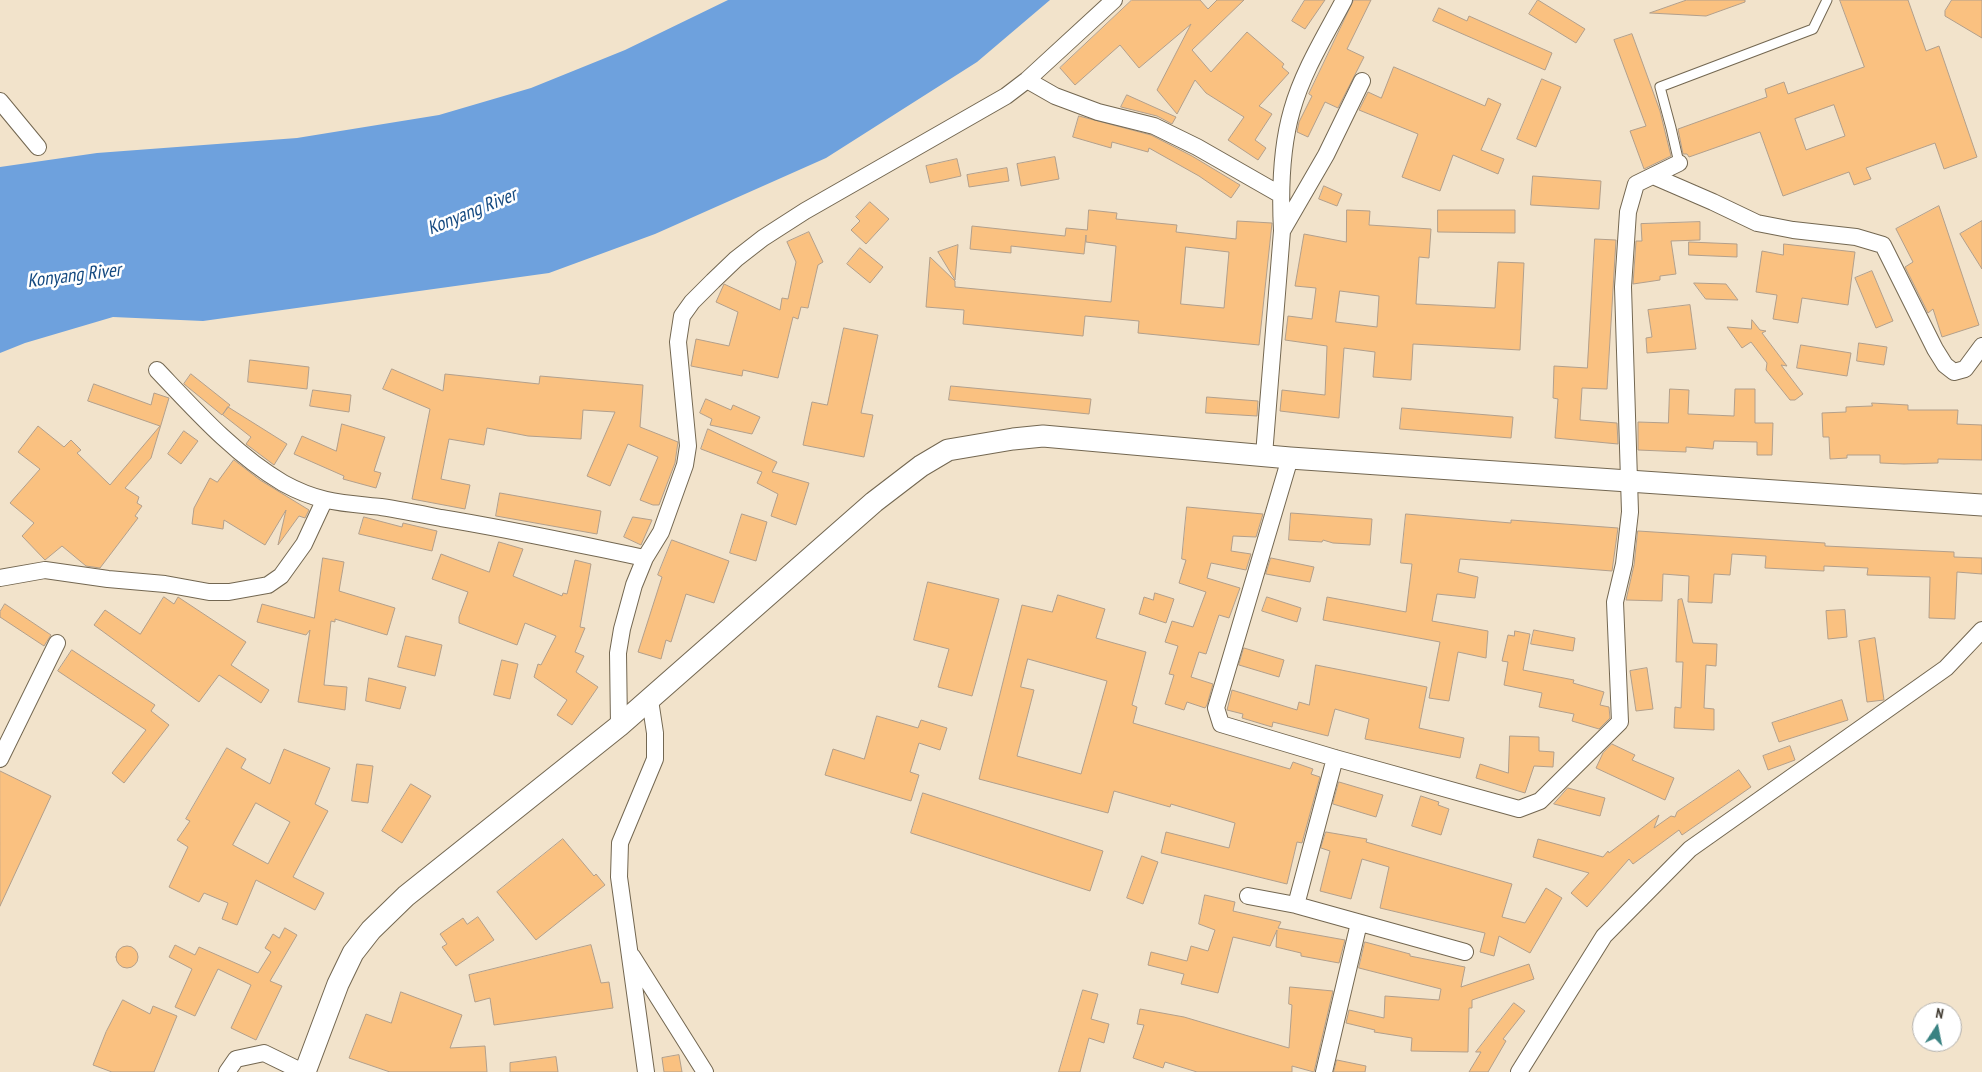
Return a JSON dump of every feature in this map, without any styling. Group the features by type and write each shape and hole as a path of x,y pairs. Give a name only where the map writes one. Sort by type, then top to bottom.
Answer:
{"street":[{"path":"619,726 618,653 622,628 634,585 645,558 661,532 685,465 688,446 688,425 678,342 682,316 692,302 736,258 796,216 1006,96 1027,80 1114,0"},
{"path":"1264,455 1282,231 1281,195 1287,133 1292,111 1307,69 1344,0"},
{"path":"1027,80 1055,96 1090,109 1154,126 1197,147 1281,195"},
{"path":"1282,231 1326,155 1362,81"},
{"path":"0,101 38,147"},
{"path":"1290,458 1216,708 1221,724 1335,758 1520,809 1540,801 1620,722 1615,602 1624,564 1630,512 1623,287 1628,212 1636,184 1679,163"},
{"path":"1653,176 1757,223 1793,230 1856,237 1883,245 1913,307 1945,365 1954,372 1965,369 1982,346"},
{"path":"156,370 210,425 256,464 284,483 324,501 381,507 469,522 645,558"},
{"path":"226,1072 236,1059 264,1053 304,1072 338,984 353,954 371,930 406,896 650,700 874,502 921,466 948,450 1043,436 1290,458 1982,505"},
{"path":"0,578 45,570 108,579 165,584 209,592 229,592 268,585 281,576 300,550 324,501"},
{"path":"1519,1072 1604,936 1690,849 1946,668 1982,630"},
{"path":"0,759 57,642"},
{"path":"646,1072 619,877 620,843 655,759 650,700"},
{"path":"1296,905 1335,758"},
{"path":"1248,896 1296,905 1465,952"},
{"path":"1324,1072 1359,923"},
{"path":"628,950 706,1072"}],"lane":[{"path":"1679,163 1672,128 1660,87 1813,29 1827,0"}],"water":[{"name":"Konyang River","path":"728,0 1050,0 977,62 826,158 655,234 549,273 203,321 113,317 25,343 0,353 0,167 97,153 297,138 439,115 531,88 625,50"}],"building":[{"path":"1132,0 1200,0 1208,9 1217,0 1244,0 1192,50 1211,72 1247,32 1284,64 1282,67 1289,73 1259,106 1272,114 1255,140 1266,148 1258,160 1228,140 1244,117 1206,93 1195,80 1177,114 1157,90 1191,24 1139,68 1120,45 1075,85 1060,68"},
{"path":"1305,0 1325,0 1305,29 1292,21"},
{"path":"1354,0 1371,0 1347,49 1364,57 1338,108 1325,102 1308,137 1297,132 1299,122 1312,96 1309,94"},
{"path":"1538,0 1585,29 1576,43 1529,14"},
{"path":"1687,0 1745,0 1745,2 1706,16 1650,13"},
{"path":"1840,0 1908,0 1926,51 1939,46 1977,157 1944,169 1935,143 1866,168 1871,179 1854,185 1849,172 1783,196 1760,132 1689,157 1687,154 1683,154 1678,129 1767,97 1765,89 1784,82 1788,94 1864,67","holes":["1834,105 1845,136 1806,150 1795,119"]},
{"path":"1952,0 1982,0 1982,38 1945,16 1945,11"},
{"path":"1439,8 1467,21 1469,16 1552,53 1545,70 1433,21"},
{"path":"1632,34 1660,111 1671,156 1644,169 1630,131 1646,126 1614,40"},
{"path":"1394,67 1485,106 1488,98 1501,104 1481,150 1504,159 1498,174 1453,155 1440,191 1402,177 1418,134 1359,110 1368,92 1381,98"},
{"path":"1542,79 1561,87 1536,147 1517,139"},
{"path":"1127,95 1176,117 1172,124 1157,116 1121,107"},
{"path":"1079,116 1151,135 1192,156 1240,185 1231,198 1199,176 1149,148 1148,152 1112,142 1111,148 1073,137"},
{"path":"1055,157 1059,179 1021,186 1017,164"},
{"path":"957,159 961,176 930,183 926,166"},
{"path":"1007,168 1009,181 969,187 967,175"},
{"path":"1533,176 1601,181 1599,209 1531,205"},
{"path":"1324,186 1342,194 1337,206 1319,199"},
{"path":"870,202 889,219 866,244 851,230 860,221 856,217"},
{"path":"1939,206 1979,325 1942,337 1933,309 1928,313 1905,267 1913,262 1896,229"},
{"path":"1089,210 1117,213 1116,219 1177,225 1176,232 1236,239 1237,221 1272,223 1259,345 1138,333 1139,321 1085,316 1083,336 963,324 964,310 926,307 930,257 955,281 955,287 1111,302 1116,246 1086,242 1086,235 1084,254 1011,246 1011,253 970,249 972,226 1065,236 1066,228 1087,230","holes":["1186,247 1229,252 1224,308 1181,304"]},
{"path":"1347,210 1370,211 1369,225 1431,229 1429,258 1419,257 1416,304 1495,308 1498,262 1524,263 1520,350 1413,344 1411,380 1373,377 1375,352 1344,348 1339,418 1280,411 1282,390 1325,395 1327,346 1285,340 1288,316 1312,319 1316,288 1295,286 1304,234 1346,242","holes":["1340,291 1379,296 1377,327 1336,322"]},
{"path":"1438,210 1515,210 1515,233 1438,232"},
{"path":"1982,221 1982,269 1960,234"},
{"path":"1700,222 1700,240 1671,241 1676,274 1660,276 1660,280 1633,284 1636,241 1642,241 1641,224"},
{"path":"809,232 823,262 818,265 808,308 801,307 798,319 793,317 778,378 743,370 742,376 691,366 696,339 729,346 738,312 716,302 724,284 780,310 782,298 788,299 796,262 787,242"},
{"path":"1595,239 1616,240 1607,389 1582,388 1580,420 1617,423 1618,444 1555,438 1558,399 1553,398 1554,366 1587,368"},
{"path":"1689,242 1737,244 1737,257 1689,255"},
{"path":"1784,244 1855,252 1848,305 1802,298 1798,323 1773,319 1777,295 1756,292 1762,251 1783,255"},
{"path":"958,245 955,280 938,252"},
{"path":"860,248 883,267 870,283 847,264"},
{"path":"1872,271 1893,321 1876,328 1855,278"},
{"path":"1694,283 1726,284 1738,300 1706,299"},
{"path":"1690,305 1696,349 1647,353 1646,338 1652,337 1648,310"},
{"path":"1752,320 1760,330 1766,331 1762,333 1787,366 1781,365 1803,394 1795,400 1790,400 1766,370 1767,363 1751,342 1742,348 1727,327 1751,329"},
{"path":"844,328 878,335 861,413 873,415 864,457 803,445 812,402 827,405"},
{"path":"1859,343 1887,347 1884,365 1857,361"},
{"path":"1801,345 1851,353 1847,376 1797,368"},
{"path":"250,360 309,367 307,389 248,382"},
{"path":"392,369 443,391 445,374 539,384 540,376 643,385 640,427 678,442 675,463 659,505 653,505 640,500 658,457 628,444 610,486 587,476 615,412 583,410 581,439 528,436 487,428 484,445 449,439 441,479 470,485 465,509 412,499 430,409 383,389"},
{"path":"191,374 230,405 222,415 184,384"},
{"path":"94,384 151,405 154,393 169,398 151,458 125,488 139,497 137,503 142,506 135,516 138,518 100,568 86,566 62,546 45,560 22,536 34,523 10,503 40,469 18,452 38,426 64,447 71,440 81,450 77,453 110,485 160,426 88,401"},
{"path":"951,386 1091,399 1089,414 949,400"},
{"path":"1670,389 1689,390 1688,414 1734,416 1735,389 1755,389 1755,423 1773,423 1772,455 1757,455 1757,442 1714,441 1713,449 1686,447 1686,452 1638,450 1638,422 1668,423"},
{"path":"313,390 351,395 349,412 310,406"},
{"path":"1207,397 1258,401 1257,416 1206,413"},
{"path":"706,399 731,410 733,405 760,417 752,434 710,425 712,419 700,413"},
{"path":"1872,403 1908,405 1908,410 1958,410 1957,424 1982,425 1982,460 1938,459 1938,463 1904,464 1880,463 1880,455 1847,455 1847,458 1830,459 1829,437 1823,437 1822,413 1846,412 1846,407 1872,406"},
{"path":"228,407 287,444 274,465 246,444 251,437 223,415"},
{"path":"1402,408 1513,417 1511,438 1400,429"},
{"path":"342,424 385,437 374,471 381,473 376,488 343,479 344,476 294,454 302,436 336,451"},
{"path":"708,429 777,462 772,472 809,483 796,525 771,516 778,494 757,483 762,472 701,449"},
{"path":"184,431 198,441 181,464 168,454"},
{"path":"234,460 260,480 309,510 305,518 299,516 278,545 286,510 265,545 224,520 223,529 192,524 194,508 210,478 217,482"},
{"path":"500,493 601,511 597,534 496,516"},
{"path":"1187,507 1263,514 1256,537 1233,536 1231,551 1251,554 1246,570 1211,563 1207,578 1240,588 1229,618 1219,615 1206,654 1199,652 1191,677 1213,684 1207,705 1205,708 1187,702 1184,710 1165,704 1174,675 1169,674 1178,646 1165,642 1172,621 1193,627 1206,592 1179,583 1186,560 1182,559"},
{"path":"1291,513 1372,519 1370,545 1333,543 1323,540 1322,542 1289,540"},
{"path":"742,514 767,522 756,561 730,553"},
{"path":"1406,514 1511,523 1511,520 1618,528 1612,571 1460,559 1458,572 1478,577 1475,598 1437,594 1432,621 1488,631 1486,658 1458,652 1449,701 1429,698 1440,642 1323,620 1327,597 1406,612 1412,564 1401,563"},
{"path":"364,517 402,527 403,523 437,531 432,551 359,534"},
{"path":"633,517 652,520 641,545 624,537"},
{"path":"1638,531 1825,543 1825,546 1954,552 1954,557 1982,558 1982,574 1957,572 1955,619 1929,618 1930,577 1867,575 1868,568 1824,566 1824,571 1765,568 1766,556 1732,554 1730,575 1714,574 1712,603 1688,602 1689,576 1663,574 1662,601 1626,600 1634,565"},
{"path":"672,540 729,561 714,603 686,594 671,642 666,640 661,659 638,652 662,577 658,575"},
{"path":"499,542 523,549 513,576 562,596 563,593 567,594 575,560 591,564 580,627 585,628 575,652 584,656 576,672 598,687 572,725 557,715 567,700 534,677 538,664 541,665 556,636 525,623 517,645 459,623 459,617 468,592 432,579 441,554 489,572"},
{"path":"323,558 344,562 339,591 395,608 387,635 335,619 335,622 331,621 324,685 347,687 345,710 298,702 310,630 306,635 257,622 262,604 314,618"},
{"path":"1271,558 1314,567 1310,582 1266,574"},
{"path":"928,582 999,599 972,696 938,687 949,649 914,640"},
{"path":"1155,593 1174,599 1166,623 1139,614 1144,597 1153,600"},
{"path":"1058,595 1105,609 1096,638 1146,652 1132,705 1137,707 1133,723 1290,769 1293,762 1313,769 1311,774 1320,777 1302,843 1297,842 1287,884 1161,853 1166,832 1229,848 1235,823 1171,804 1170,807 1114,791 1108,813 979,779 1022,605 1052,612","holes":["1028,659 1107,681 1081,774 1017,756 1034,690 1021,687"]},
{"path":"164,597 174,604 178,597 246,642 231,665 269,690 261,703 219,675 199,702 94,625 105,610 140,634"},
{"path":"1267,597 1301,608 1297,622 1262,611"},
{"path":"1682,599 1693,643 1717,644 1716,666 1706,665 1704,708 1714,709 1714,730 1674,728 1675,707 1681,708 1683,662 1676,662 1678,600"},
{"path":"5,604 51,635 44,646 0,617 0,612"},
{"path":"1845,610 1847,637 1828,639 1826,611"},
{"path":"1534,630 1575,638 1573,651 1531,644"},
{"path":"1515,631 1530,634 1523,670 1574,680 1573,683 1604,692 1600,705 1609,707 1610,718 1599,729 1572,721 1574,714 1539,707 1542,693 1504,685 1508,662 1502,661 1508,635 1514,636"},
{"path":"406,636 442,645 435,676 398,667"},
{"path":"1875,638 1884,700 1867,702 1859,641"},
{"path":"1244,648 1284,660 1279,677 1239,665"},
{"path":"72,650 155,705 151,711 169,725 124,783 112,773 146,730 58,671"},
{"path":"502,660 518,664 510,699 494,695"},
{"path":"1316,665 1427,687 1419,728 1464,738 1460,758 1365,739 1369,719 1335,709 1328,736 1273,722 1272,727 1242,718 1243,714 1227,710 1232,690 1297,710 1299,702 1309,705"},
{"path":"1647,668 1653,709 1636,711 1630,671"},
{"path":"369,678 406,687 400,709 366,701"},
{"path":"1842,700 1848,720 1779,742 1772,723"},
{"path":"877,716 918,728 921,720 947,728 940,750 919,743 910,772 919,775 911,801 825,775 833,749 864,759"},
{"path":"1510,736 1539,737 1539,751 1554,752 1553,767 1534,766 1525,793 1476,778 1480,764 1508,773"},
{"path":"1612,744 1635,755 1632,760 1674,778 1665,800 1596,768 1603,753"},
{"path":"1790,746 1795,760 1768,770 1763,756"},
{"path":"227,748 246,759 241,768 270,784 284,749 330,768 315,804 328,811 293,877 324,893 315,910 256,880 237,925 222,919 228,903 204,893 199,902 169,887 188,847 177,840 190,821 186,819","holes":["256,803 290,822 268,864 233,845"]},
{"path":"357,764 373,766 368,803 352,801"},
{"path":"1739,770 1751,787 1682,835 1679,830 1633,864 1629,859 1587,907 1571,893 1589,873 1533,857 1538,839 1603,857 1608,851 1609,853 1659,815 1654,828 1671,816 1675,817 1677,812"},
{"path":"0,771 51,796 0,906"},
{"path":"1339,782 1383,795 1376,817 1333,804"},
{"path":"411,784 431,796 402,843 382,831"},
{"path":"1568,788 1605,798 1600,816 1554,804"},
{"path":"923,793 1103,851 1090,891 911,833"},
{"path":"1421,796 1439,802 1438,805 1449,809 1441,835 1412,826"},
{"path":"1326,832 1367,839 1366,842 1512,884 1502,917 1525,923 1546,888 1562,898 1530,953 1499,936 1494,956 1480,952 1485,933 1380,908 1389,867 1362,859 1351,899 1320,891 1330,851 1321,848"},
{"path":"563,839 594,876 596,874 605,885 536,940 497,892"},
{"path":"1142,856 1158,862 1143,904 1127,898"},
{"path":"1205,895 1235,902 1233,911 1281,922 1278,928 1345,940 1339,963 1301,956 1301,953 1276,947 1277,930 1270,946 1233,937 1218,993 1181,984 1184,974 1148,965 1151,952 1187,961 1191,946 1208,951 1215,930 1199,924"},
{"path":"478,917 494,940 456,966 442,947 447,944 440,934 463,918 467,924"},
{"path":"285,928 297,935 270,981 282,986 256,1040 231,1028 251,985 218,969 195,1016 175,1007 192,969 169,957 175,945 195,955 199,947 258,973 271,952 265,948 273,934 279,938"},
{"path":"1365,942 1410,954 1410,956 1465,967 1461,987 1529,964 1534,979 1472,1000 1472,1008 1469,1008 1468,1052 1411,1051 1412,1038 1374,1032 1375,1030 1346,1023 1349,1010 1384,1018 1385,996 1439,1000 1441,989 1359,968"},
{"path":"591,945 601,983 609,982 613,1008 494,1025 490,998 475,1002 469,975"},
{"path":"123,946 131,946 138,953 138,961 131,968 123,968 116,961 116,953"},
{"path":"1290,987 1333,991 1314,1072 1292,1066 1292,1072 1197,1072 1165,1062 1163,1068 1133,1058 1144,1025 1137,1024 1140,1009 1184,1017 1289,1048 1292,1005 1289,1004"},
{"path":"1083,990 1098,994 1091,1019 1109,1024 1104,1043 1089,1038 1080,1072 1059,1072"},
{"path":"401,992 462,1015 450,1048 485,1046 487,1072 390,1072 349,1058 366,1014 391,1023"},
{"path":"123,1000 150,1014 153,1006 177,1016 154,1072 112,1072 93,1065 106,1032"},
{"path":"1514,1003 1525,1011 1503,1039 1506,1041 1488,1072 1469,1072 1481,1052 1476,1052"},
{"path":"679,1055 682,1072 664,1072 662,1058"},
{"path":"556,1057 558,1072 510,1072 510,1063"},
{"path":"1337,1060 1366,1066 1365,1072 1334,1072"}]}
